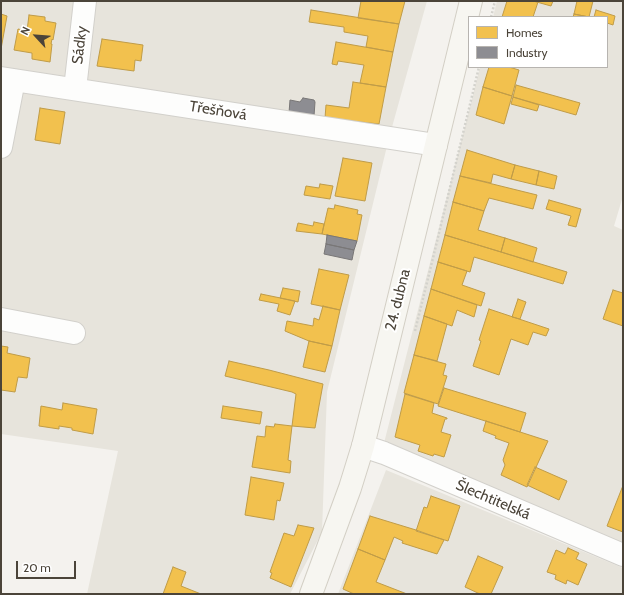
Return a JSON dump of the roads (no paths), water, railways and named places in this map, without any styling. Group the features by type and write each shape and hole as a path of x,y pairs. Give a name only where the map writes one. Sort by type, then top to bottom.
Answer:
{"main road":[{"name":"24. dubna","path":"311,594 350,488 363,446 471,1"}],"street":[{"name":"Sádky","path":"75,89 85,1"},
{"name":"Třešňová","path":"7,79 436,145"},
{"path":"1,147 7,79"},
{"path":"1,319 74,333"},
{"name":"Šlechtitelská","path":"363,446 391,456 623,554"}]}
